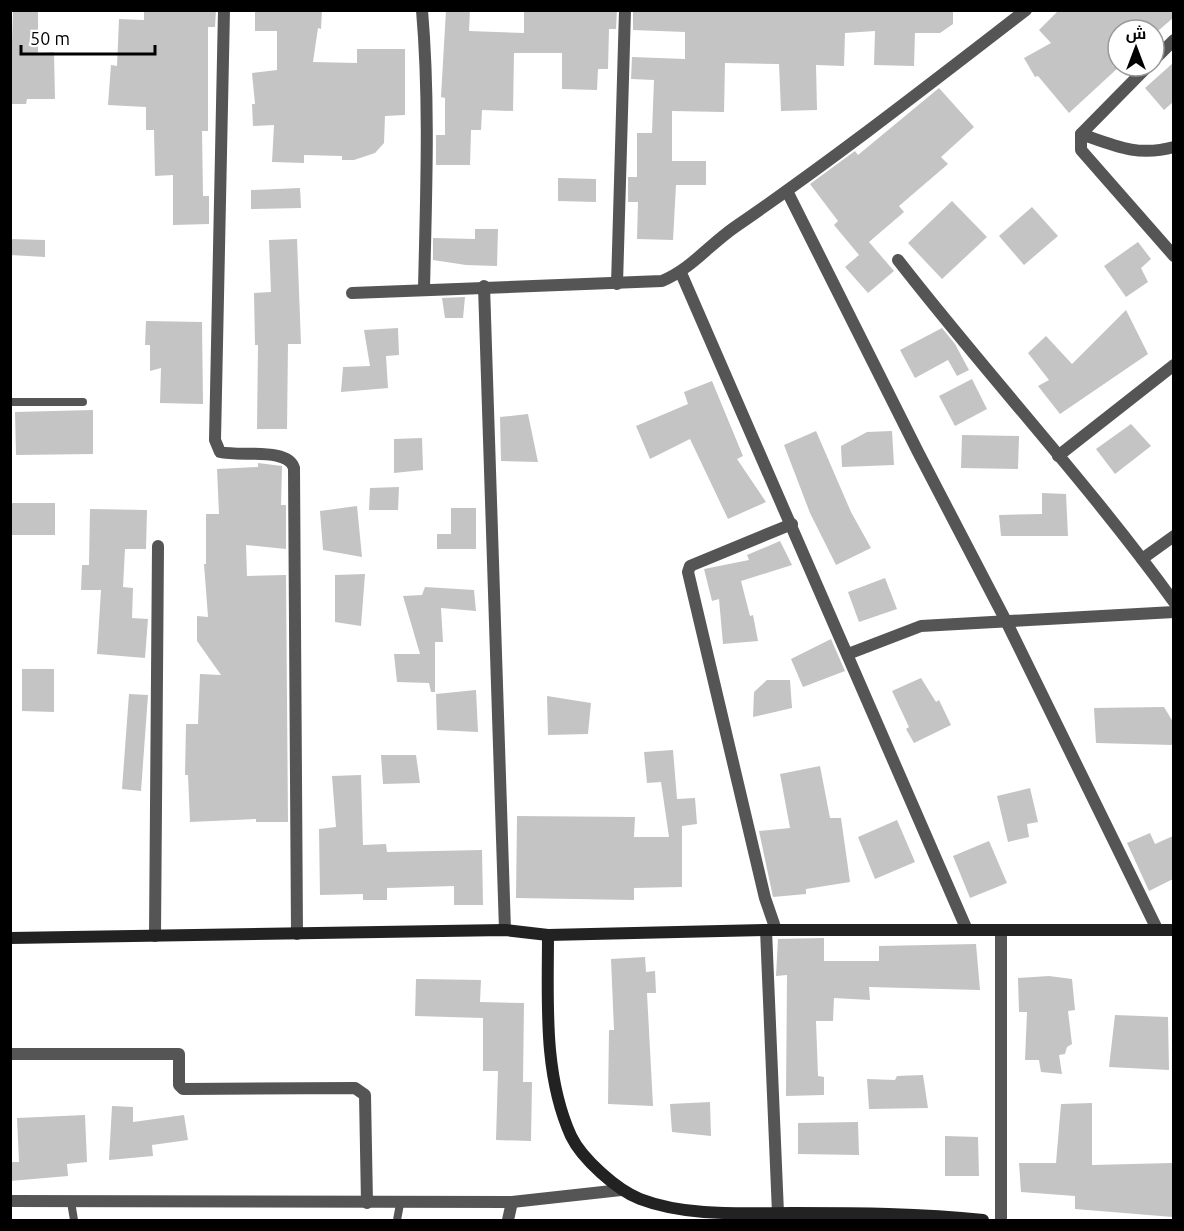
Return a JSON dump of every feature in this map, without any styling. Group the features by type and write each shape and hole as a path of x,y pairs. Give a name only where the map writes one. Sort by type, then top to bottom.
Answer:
{"street":[{"path":"224,10 215,440 220,452 283,456 292,462 294,468 297,934"},
{"path":"422,10 427,70 424,289"},
{"path":"617,284 626,10"},
{"path":"352,293 484,286 662,281 681,273 727,233 787,191 1026,10"},
{"path":"1136,78 1081,134 1081,150 1173,256"},
{"path":"1081,134 1131,151 1155,153 1173,147"},
{"path":"787,191 1006,621 1157,929"},
{"path":"898,260 966,347 1142,559 1173,602"},
{"path":"681,273 849,654 967,930"},
{"path":"484,286 505,930"},
{"path":"1058,456 1173,365"},
{"path":"778,1213 771,930 688,572 690,567 792,524"},
{"path":"1142,559 1173,536"},
{"path":"154,936 158,546"},
{"path":"849,654 921,626 1173,612"},
{"path":"10,938 505,930 548,935 771,930 1173,930"},
{"path":"1001,930 1001,1221"},
{"path":"548,935 549,1044 553,1076 562,1112 572,1138 593,1164 621,1190 642,1200 692,1209 778,1213 881,1213 983,1221"},
{"path":"10,1054 179,1054 179,1085 183,1089 355,1088 365,1095 367,1112 367,1203"},
{"path":"10,1201 512,1202 621,1190"},
{"path":"508,1221 512,1202"}],"lane":[{"path":"10,402 83,402"},
{"path":"71,1202 74,1221"},
{"path":"397,1221 400,1203"}],"building":[{"path":"13,10 38,10 38,53 54,52 55,99 27,99 26,104 10,104"},
{"path":"144,10 216,10 215,27 208,27 208,131 202,131 203,196 209,196 209,224 173,225 173,175 155,176 154,130 146,130 146,107 108,105 111,65 117,66 119,19 144,20"},
{"path":"255,10 322,10 321,29 318,28 313,62 357,63 357,49 405,49 405,115 385,116 384,143 375,153 354,160 342,160 342,156 304,155 304,163 272,162 274,125 253,126 252,104 255,104 252,73 277,70 277,31 255,31"},
{"path":"446,10 470,10 469,31 524,33 524,10 617,10 616,29 609,29 608,69 598,69 597,90 562,89 562,53 514,53 513,111 482,110 481,130 471,130 470,165 436,165 436,135 445,135 445,98 441,97"},
{"path":"633,10 953,10 953,24 940,33 915,33 914,66 874,65 875,31 845,33 844,66 816,65 817,110 781,111 779,64 725,63 724,112 672,111 672,161 706,161 706,185 676,185 673,240 637,239 638,202 628,202 628,177 637,177 637,133 652,133 654,80 631,79 632,57 685,59 685,32 633,30"},
{"path":"1059,10 1173,10 1173,18 1166,24 1166,18 1106,18 1107,78 1069,113 1038,76 1035,77 1024,58 1051,43 1039,30"},
{"path":"1173,63 1173,102 1164,110 1145,88 1156,78 1166,78 1166,69"},
{"path":"939,88 974,127 941,157 948,164 899,206 904,212 869,242 894,271 868,293 845,267 859,255 834,225 838,221 810,184 855,151 858,155"},
{"path":"558,178 596,179 596,202 558,201"},
{"path":"300,188 301,208 251,209 251,190"},
{"path":"952,201 987,237 942,279 908,243"},
{"path":"1032,207 1058,236 1024,265 999,236"},
{"path":"475,229 498,229 497,266 466,265 433,260 433,238 475,239"},
{"path":"10,239 45,240 45,257 10,255"},
{"path":"297,239 301,344 288,344 287,429 257,429 258,345 255,345 254,293 271,292 269,240"},
{"path":"1138,242 1151,259 1141,268 1148,282 1126,297 1104,266"},
{"path":"465,297 463,318 445,318 442,298"},
{"path":"1126,310 1148,354 1060,414 1038,386 1049,380 1028,353 1046,336 1072,364"},
{"path":"146,321 202,322 203,404 160,403 161,368 150,371 150,345 145,345"},
{"path":"398,328 399,355 386,356 388,388 341,392 343,367 370,366 364,330"},
{"path":"942,328 955,344 969,370 957,376 948,360 915,378 900,350"},
{"path":"972,379 987,409 955,426 939,396"},
{"path":"712,381 743,456 737,459 766,502 728,519 690,439 650,459 636,426 688,404 684,392"},
{"path":"93,410 93,454 16,455 15,412"},
{"path":"528,414 538,462 501,461 500,417"},
{"path":"1131,424 1151,446 1115,474 1096,449"},
{"path":"816,431 851,512 871,548 836,565 810,513 784,445"},
{"path":"892,431 894,465 842,467 841,446 867,432"},
{"path":"962,435 1019,436 1018,469 961,468"},
{"path":"422,438 423,470 394,473 394,439"},
{"path":"258,463 282,466 281,505 286,505 286,549 246,545 247,576 286,575 288,822 256,822 256,819 190,822 188,775 185,775 186,724 198,724 200,674 221,675 197,641 197,616 208,617 204,564 206,564 206,514 219,514 217,469 258,467"},
{"path":"399,487 398,510 369,510 370,488"},
{"path":"1042,493 1066,494 1068,536 1001,536 999,515 1042,514"},
{"path":"10,503 55,503 55,535 10,535"},
{"path":"357,506 362,557 323,550 320,511"},
{"path":"451,508 476,508 476,549 437,549 437,534 451,534"},
{"path":"90,509 147,510 146,549 125,549 123,587 133,588 132,618 148,619 145,658 97,654 101,590 81,590 82,565 89,565"},
{"path":"780,541 792,565 741,581 750,616 753,615 758,641 723,644 719,599 712,601 704,569 749,560 747,555"},
{"path":"365,574 361,626 335,622 335,575"},
{"path":"885,578 897,609 859,622 848,592"},
{"path":"425,587 474,590 476,611 441,608 443,642 435,642 435,692 431,692 429,683 397,682 394,654 420,654 403,596 422,595"},
{"path":"831,639 845,671 803,687 791,659"},
{"path":"22,669 54,669 54,712 22,711"},
{"path":"921,678 936,702 939,700 951,725 914,743 906,729 909,727 892,691"},
{"path":"767,680 790,680 792,708 753,717 754,692"},
{"path":"476,690 478,732 437,730 436,694"},
{"path":"129,694 148,695 141,791 122,789"},
{"path":"547,696 591,703 588,734 548,735"},
{"path":"1164,707 1173,722 1173,745 1096,743 1094,708"},
{"path":"673,750 677,799 695,798 697,824 682,826 682,887 634,888 634,900 516,898 517,816 635,817 634,837 669,837 661,782 647,783 644,752"},
{"path":"381,755 416,755 420,783 383,784"},
{"path":"820,766 830,818 841,818 850,882 806,889 806,894 773,897 759,831 790,828 780,774"},
{"path":"361,775 363,845 386,844 387,852 482,850 483,905 454,905 454,886 387,888 387,900 363,900 363,894 320,895 319,829 336,827 332,776"},
{"path":"1030,788 1038,822 1027,824 1029,837 1008,842 997,796"},
{"path":"897,820 915,862 875,879 858,837"},
{"path":"1150,833 1155,844 1173,836 1173,879 1149,891 1127,843"},
{"path":"989,841 1007,883 970,898 953,856"},
{"path":"824,938 824,961 879,961 879,946 976,944 980,990 869,987 870,1000 834,998 833,1021 816,1021 818,1076 824,1077 824,1095 786,1096 787,975 776,976 778,939"},
{"path":"645,957 646,972 655,971 656,993 647,993 653,1106 608,1104 609,1030 614,1030 611,959"},
{"path":"1049,976 1072,979 1075,1010 1068,1011 1072,1044 1067,1047 1065,1054 1059,1055 1062,1074 1041,1072 1039,1060 1025,1060 1027,1012 1019,1012 1018,978"},
{"path":"416,979 481,980 480,1002 524,1003 523,1082 532,1082 531,1141 496,1140 498,1071 483,1071 483,1018 415,1016"},
{"path":"1115,1015 1168,1017 1169,1070 1109,1067"},
{"path":"923,1075 928,1108 869,1109 867,1079 895,1080 897,1076"},
{"path":"710,1102 711,1136 672,1132 670,1104"},
{"path":"1092,1103 1092,1165 1172,1163 1173,1217 1075,1209 1075,1196 1021,1192 1019,1163 1056,1163 1061,1104"},
{"path":"112,1106 133,1107 133,1122 184,1115 188,1140 152,1145 153,1156 109,1160"},
{"path":"85,1115 87,1162 67,1164 68,1176 10,1181 10,1162 19,1162 17,1118"},
{"path":"858,1122 859,1155 798,1154 798,1123"},
{"path":"945,1136 978,1137 979,1176 945,1176"}]}
